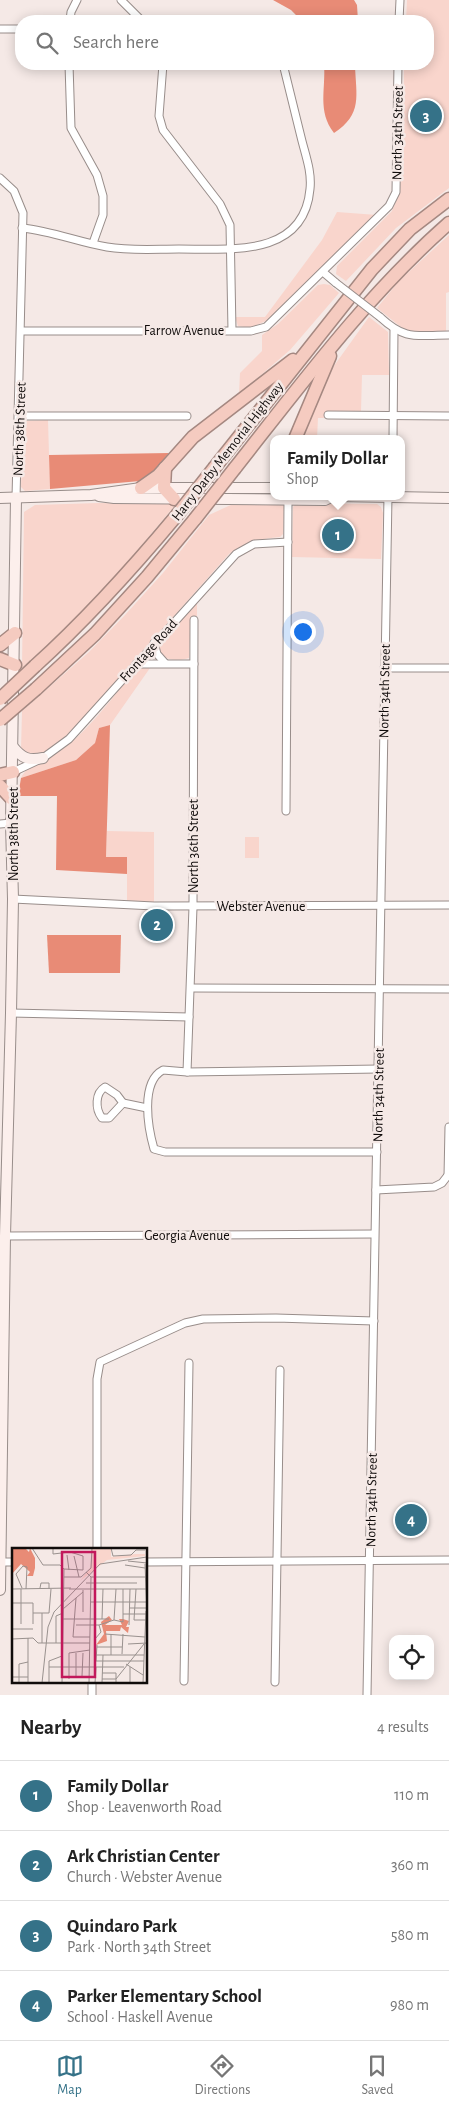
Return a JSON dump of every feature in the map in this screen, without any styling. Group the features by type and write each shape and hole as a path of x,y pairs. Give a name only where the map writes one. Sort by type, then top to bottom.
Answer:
{"highway":[{"name":"Harry Darby Memorial Highway","path":"0,699 81,625 114,590 177,515 372,270 410,229 449,199"},
{"name":"Harry Darby Memorial Highway","path":"0,720 95,634 147,577 338,340 413,254 449,223"},
{"path":"297,435 338,340"},
{"path":"141,488 152,482 193,437 309,348"},
{"path":"165,468 164,488 174,499"},
{"path":"0,645 15,633"},
{"path":"0,659 15,664"},
{"path":"0,786 12,800"}],"street":[{"path":"71,15 78,0"},
{"path":"121,0 136,15"},
{"path":"399,15 400,0"},
{"path":"0,29 15,29"},
{"path":"69,70 71,128 102,187 103,215 93,243"},
{"path":"162,70 159,110 160,122 166,135 220,204 230,225 232,249 232,330"},
{"path":"22,228 56,233 124,249 232,249 256,247 272,242 296,225 306,207 310,178 284,70"},
{"name":"North 34th Street","path":"323,272 389,206 396,192 398,70"},
{"name":"North 38th Street","path":"0,178 9,184 17,197 23,213 22,331 16,498 13,747 6,774 12,800 13,899 12,1013 3,1236 0,1590"},
{"path":"323,272 394,330 403,334 449,335"},
{"name":"Farrow Avenue","path":"22,331 251,331 266,327 323,272"},
{"path":"393,435 394,330"},
{"path":"328,415 449,416"},
{"path":"19,416 187,416"},
{"path":"0,498 91,495 141,488 270,488"},
{"path":"91,495 114,498 174,499 270,497"},
{"path":"405,497 449,498"},
{"path":"286,811 288,500"},
{"name":"North 34th Street","path":"367,1695 387,500"},
{"name":"Frontage Road","path":"6,774 43,758 69,739 236,554 254,544 288,542"},
{"name":"North 36th Street","path":"187,1072 193,906 194,620"},
{"path":"154,643 156,654 165,664"},
{"path":"136,664 194,664"},
{"path":"384,668 449,668"},
{"path":"13,747 26,759 43,758"},
{"path":"0,824 11,824"},
{"name":"Webster Avenue","path":"13,899 193,906 449,905"},
{"path":"191,988 449,989"},
{"path":"12,1013 189,1017"},
{"path":"377,1152 175,1154 154,1149 147,1108 152,1079 163,1070 187,1072 378,1069"},
{"path":"123,1103 109,1118 102,1118 98,1113 98,1096 100,1090 105,1087 117,1095 123,1103 147,1108"},
{"path":"376,1190 434,1187 448,1175 449,1127"},
{"name":"Georgia Avenue","path":"3,1236 374,1234"},
{"path":"97,1548 97,1378 100,1362 184,1323 203,1319 276,1318 374,1321"},
{"path":"184,1681 188,1363"},
{"path":"275,1682 280,1370"},
{"path":"148,1562 449,1560"},
{"path":"92,1682 92,1695"}],"shaded area":[{"path":"273,0 354,0 357,5 358,15 296,15"},
{"path":"407,0 449,0 449,188 396,228 346,281 336,274 337,266 392,211 397,197 403,161 404,70 434,70 434,15 406,15"},
{"path":"324,70 355,70 356,104 354,111 350,119 334,133 329,125 324,108"},
{"path":"337,212 377,215 268,320 250,328 238,326 235,317 265,317 322,240"},
{"path":"449,235 449,292 446,293 446,331 406,331 377,308 399,281"},
{"path":"318,285 330,285 339,293 290,350 239,394 240,373 262,351 262,335 278,324"},
{"path":"369,317 388,332 389,375 362,375 361,411 326,411 324,418 318,418 317,435 301,435 326,377"},
{"path":"48,420 50,489 25,491 21,487 23,421"},
{"path":"169,453 149,476 140,481 50,489 49,455"},
{"path":"98,503 176,504 117,575 78,616 22,669 24,512 35,505"},
{"path":"235,503 280,503 284,506 283,534 280,537 247,544 229,554 72,731 55,747 42,754 35,755 21,749 22,711 89,652 125,615 163,573 209,515"},
{"path":"296,503 377,504 381,507 383,513 381,559 292,557 293,507"},
{"path":"197,601 197,616 191,617 189,658 173,660 165,658 159,653 160,641"},
{"path":"137,668 150,668 110,725 99,728 95,743 76,760 21,778 34,764 59,752 74,740"},
{"path":"110,725 106,857 127,857 127,874 56,870 57,796 18,796 21,778 76,760 95,743 99,728"},
{"path":"107,831 154,832 154,903 127,903 127,857 106,857"},
{"path":"245,837 259,837 259,858 245,858"},
{"path":"47,935 121,935 120,973 49,973"}],"place":[{"name":"Quindaro Park","path":"426,116"},
{"name":"Family Dollar","path":"338,535"},
{"name":"Ark Christian Center","path":"157,925"},
{"name":"Parker Elementary School","path":"411,1520"}]}
